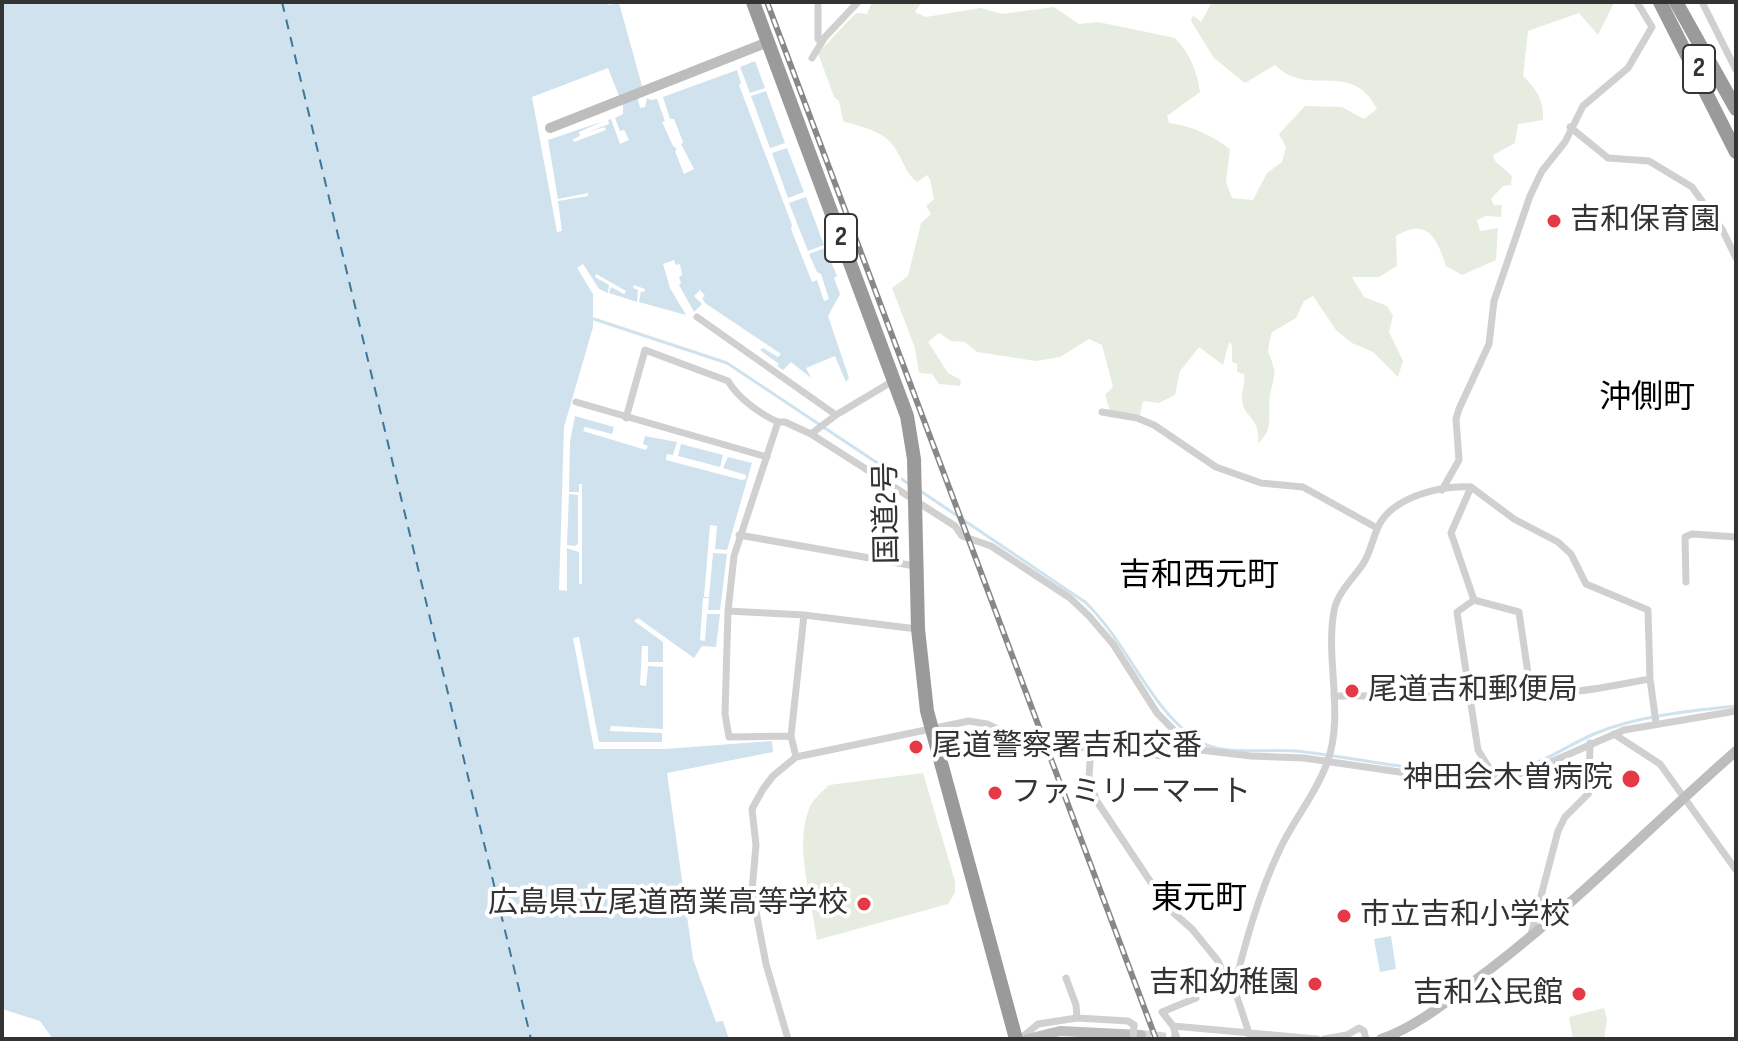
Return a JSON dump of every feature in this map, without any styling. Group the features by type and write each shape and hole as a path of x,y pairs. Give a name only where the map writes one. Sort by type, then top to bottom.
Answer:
{"highway":[{"name":"国道2号","path":"753,2 910,425 918,629 924,690 932,730 1018,1039"},
{"name":"2","path":"1660,2 1736,136"},
{"path":"1660,2 1736,152"},
{"name":"2","path":"1676,2 1736,109"}],"street":[{"path":"818,2 818,39 821,42"},
{"path":"812,58 821,42 858,2"},
{"path":"1442,490 1459,460 1456,419 1489,344 1494,301 1530,196 1546,163 1565,142 1583,106 1628,68 1652,27 1637,2"},
{"path":"1702,2 1736,70"},
{"path":"550,128 768,42"},
{"path":"1570,127 1608,158 1649,161 1692,187 1722,229 1736,258"},
{"path":"697,317 833,417"},
{"path":"626,418 645,350 728,381 733,390 778,422 813,432 914,497 955,526 962,536 991,546 1070,598 1113,644 1157,713 1192,749"},
{"path":"813,432 894,380"},
{"path":"576,402 767,457"},
{"path":"1102,412 1137,418 1154,425 1216,467 1261,483 1303,487 1377,528"},
{"path":"778,422 734,556 728,611 725,714 729,737 791,736"},
{"path":"1471,487 1451,533 1474,600"},
{"path":"1251,1037 1234,988 1255,910 1270,872 1327,762 1333,736 1331,658 1336,601 1372,548 1383,518 1404,500 1442,490 1471,487 1514,519 1558,542 1571,554 1586,584 1648,610 1650,679 1656,723"},
{"path":"1686,582 1685,537 1692,534 1736,537"},
{"path":"739,535 915,566"},
{"path":"1474,600 1519,612 1530,687"},
{"path":"1474,600 1457,612 1478,750 1488,766 1489,779"},
{"path":"728,611 804,615 918,629"},
{"path":"796,757 791,736 804,615"},
{"path":"1334,696 1470,696 1530,687 1565,691 1650,679"},
{"path":"788,1039 766,964 752,891 756,845 752,809 773,776 796,757 969,721 987,724 1009,735 1091,749 1165,756 1192,749 1327,762 1447,779 1489,779 1528,772 1614,734 1656,723 1736,711"},
{"path":"1614,734 1660,764 1736,870"},
{"path":"1529,939 1558,831 1565,817 1589,793 1590,743"},
{"path":"1091,749 1089,776 1096,800 1168,908 1192,929 1218,961 1229,985 1234,988"},
{"path":"1381,1039 1409,1027 1529,939 1736,751"},
{"path":"1066,978 1076,1005 1077,1018"},
{"path":"1177,1039 1173,1026 1162,1012 1196,998"},
{"path":"1018,1039 1038,1024 1077,1018 1128,1021 1134,1025 1137,1037 1060,1031 1027,1039"},
{"path":"1173,1026 1251,1037 1317,1039"},
{"path":"1324,1039 1347,1035 1359,1028 1364,1031 1366,1039"}],"shaded area":[{"path":"872,2 922,2 915,12 926,17 981,8 1002,14 1054,7 1079,24 1098,22 1175,38 1192,63 1200,92 1167,116 1169,123 1201,132 1230,149 1226,182 1232,198 1253,200 1267,173 1282,162 1286,147 1279,134 1305,106 1342,107 1364,119 1377,109 1368,96 1349,83 1303,79 1289,75 1275,65 1245,83 1214,58 1191,21 1193,15 1201,22 1212,2 1614,3 1598,35 1579,13 1528,31 1523,76 1539,96 1543,120 1518,124 1515,143 1493,155 1495,161 1512,176 1511,185 1503,186 1491,199 1494,205 1502,205 1501,217 1486,216 1477,220 1480,231 1498,228 1496,260 1462,275 1446,266 1430,234 1416,229 1396,236 1397,266 1379,277 1352,277 1364,297 1387,306 1393,316 1389,332 1403,361 1398,377 1373,352 1352,343 1336,330 1313,296 1304,301 1296,318 1272,332 1268,350 1274,375 1269,421 1267,433 1258,443 1257,428 1243,406 1244,374 1237,372 1237,364 1232,362 1232,345 1229,342 1223,365 1199,347 1180,371 1175,395 1159,403 1143,401 1140,415 1111,414 1105,395 1113,387 1102,345 1089,339 1060,357 1036,361 977,352 965,342 951,341 939,333 928,342 948,373 961,380 960,386 939,384 932,374 919,373 915,348 892,288 908,276 921,223 931,214 926,206 934,199 930,179 927,175 917,182 886,139 843,121 839,101 834,97 818,53 856,13 867,14"},
{"path":"923,773 955,881 955,893 948,904 817,940 803,839 812,802 829,785"},
{"path":"1604,1008 1607,1019 1604,1039 1573,1039 1569,1017"}],"water":[{"path":"2,2 619,3 642,86 638,100 640,108 645,107 647,98 657,99 665,121 662,122 677,149 675,151 684,174 694,169 663,97 737,70 739,85 791,229 812,282 817,280 824,301 829,299 821,274 817,272 809,254 825,248 837,276 834,278 840,294 828,316 849,378 846,382 835,356 806,368 811,378 791,362 783,370 760,350 763,348 778,357 781,354 705,303 702,298 705,296 700,290 694,296 702,304 694,312 679,285 682,275 680,264 676,265 674,260 663,264 670,288 686,315 639,302 641,291 645,289 634,285 633,288 638,290 637,302 609,293 611,287 624,294 626,291 596,274 595,277 609,285 608,293 599,289 583,264 577,268 593,294 593,327 564,427 559,590 567,591 567,548 579,552 579,584 582,584 582,484 579,484 579,492 569,492 570,442 575,416 614,427 612,434 585,427 583,431 646,450 648,446 643,444 645,436 677,442 673,455 667,454 666,460 742,480 746,479 746,475 723,468 728,457 752,463 727,550 715,549 717,526 710,525 704,597 709,597 713,553 727,554 720,610 708,610 709,598 703,598 700,640 705,641 707,614 720,614 716,647 702,646 694,658 638,618 634,621 663,642 663,662 648,662 648,646 642,646 640,685 646,686 648,666 663,667 663,729 611,726 610,731 662,733 662,742 599,742 579,637 573,638 594,749 665,749 772,741 773,752 667,773 693,959 716,1022 723,1021 729,1039 53,1039 40,1021 2,1009","holes":["608,68 623,106 623,114 615,118 620,131 624,130 629,140 620,144 611,119 608,120 609,124 588,132 605,127 606,130 574,142 573,139 580,136 579,132 604,121 548,140 558,199 588,193 588,196 558,201 562,231 557,232 532,97"]},
{"path":"755,61 765,88 750,93 740,67"},
{"path":"766,91 785,143 770,148 751,96"},
{"path":"787,148 804,192 788,198 772,153"},
{"path":"806,197 824,245 808,251 789,203"},
{"path":"681,444 723,455 720,467 678,456"},
{"path":"569,494 578,495 576,546 567,545"},
{"path":"1391,936 1396,969 1380,972 1374,939"}],"waterway":[{"path":"594,319 727,363 909,484"},
{"path":"919,490 1085,602 1113,635 1163,708 1194,738 1216,748 1295,751 1433,770 1489,771 1537,762 1594,734 1628,723 1736,706"}],"ferry route":[{"path":"282,2 531,1039"}],"tunnel":[{"path":"1141,1035 1179,1039"}],"railway":[{"path":"767,2 1156,1039"}],"place":[{"name":"吉和保育園","path":"1554,221"},
{"name":"尾道吉和郵便局","path":"1352,691"},
{"name":"尾道警察署吉和交番","path":"916,747"},
{"name":"神田会木曽病院","path":"1631,779"},
{"name":"ファミリーマート","path":"995,793"},
{"name":"広島県立尾道商業高等学校","path":"864,904"},
{"name":"市立吉和小学校","path":"1344,916"},
{"name":"吉和幼稚園","path":"1315,984"},
{"name":"吉和公民館","path":"1579,994"}],"district":[{"name":"沖側町","path":"1647,399"},
{"name":"吉和西元町","path":"1199,577"},
{"name":"東元町","path":"1199,900"}]}
